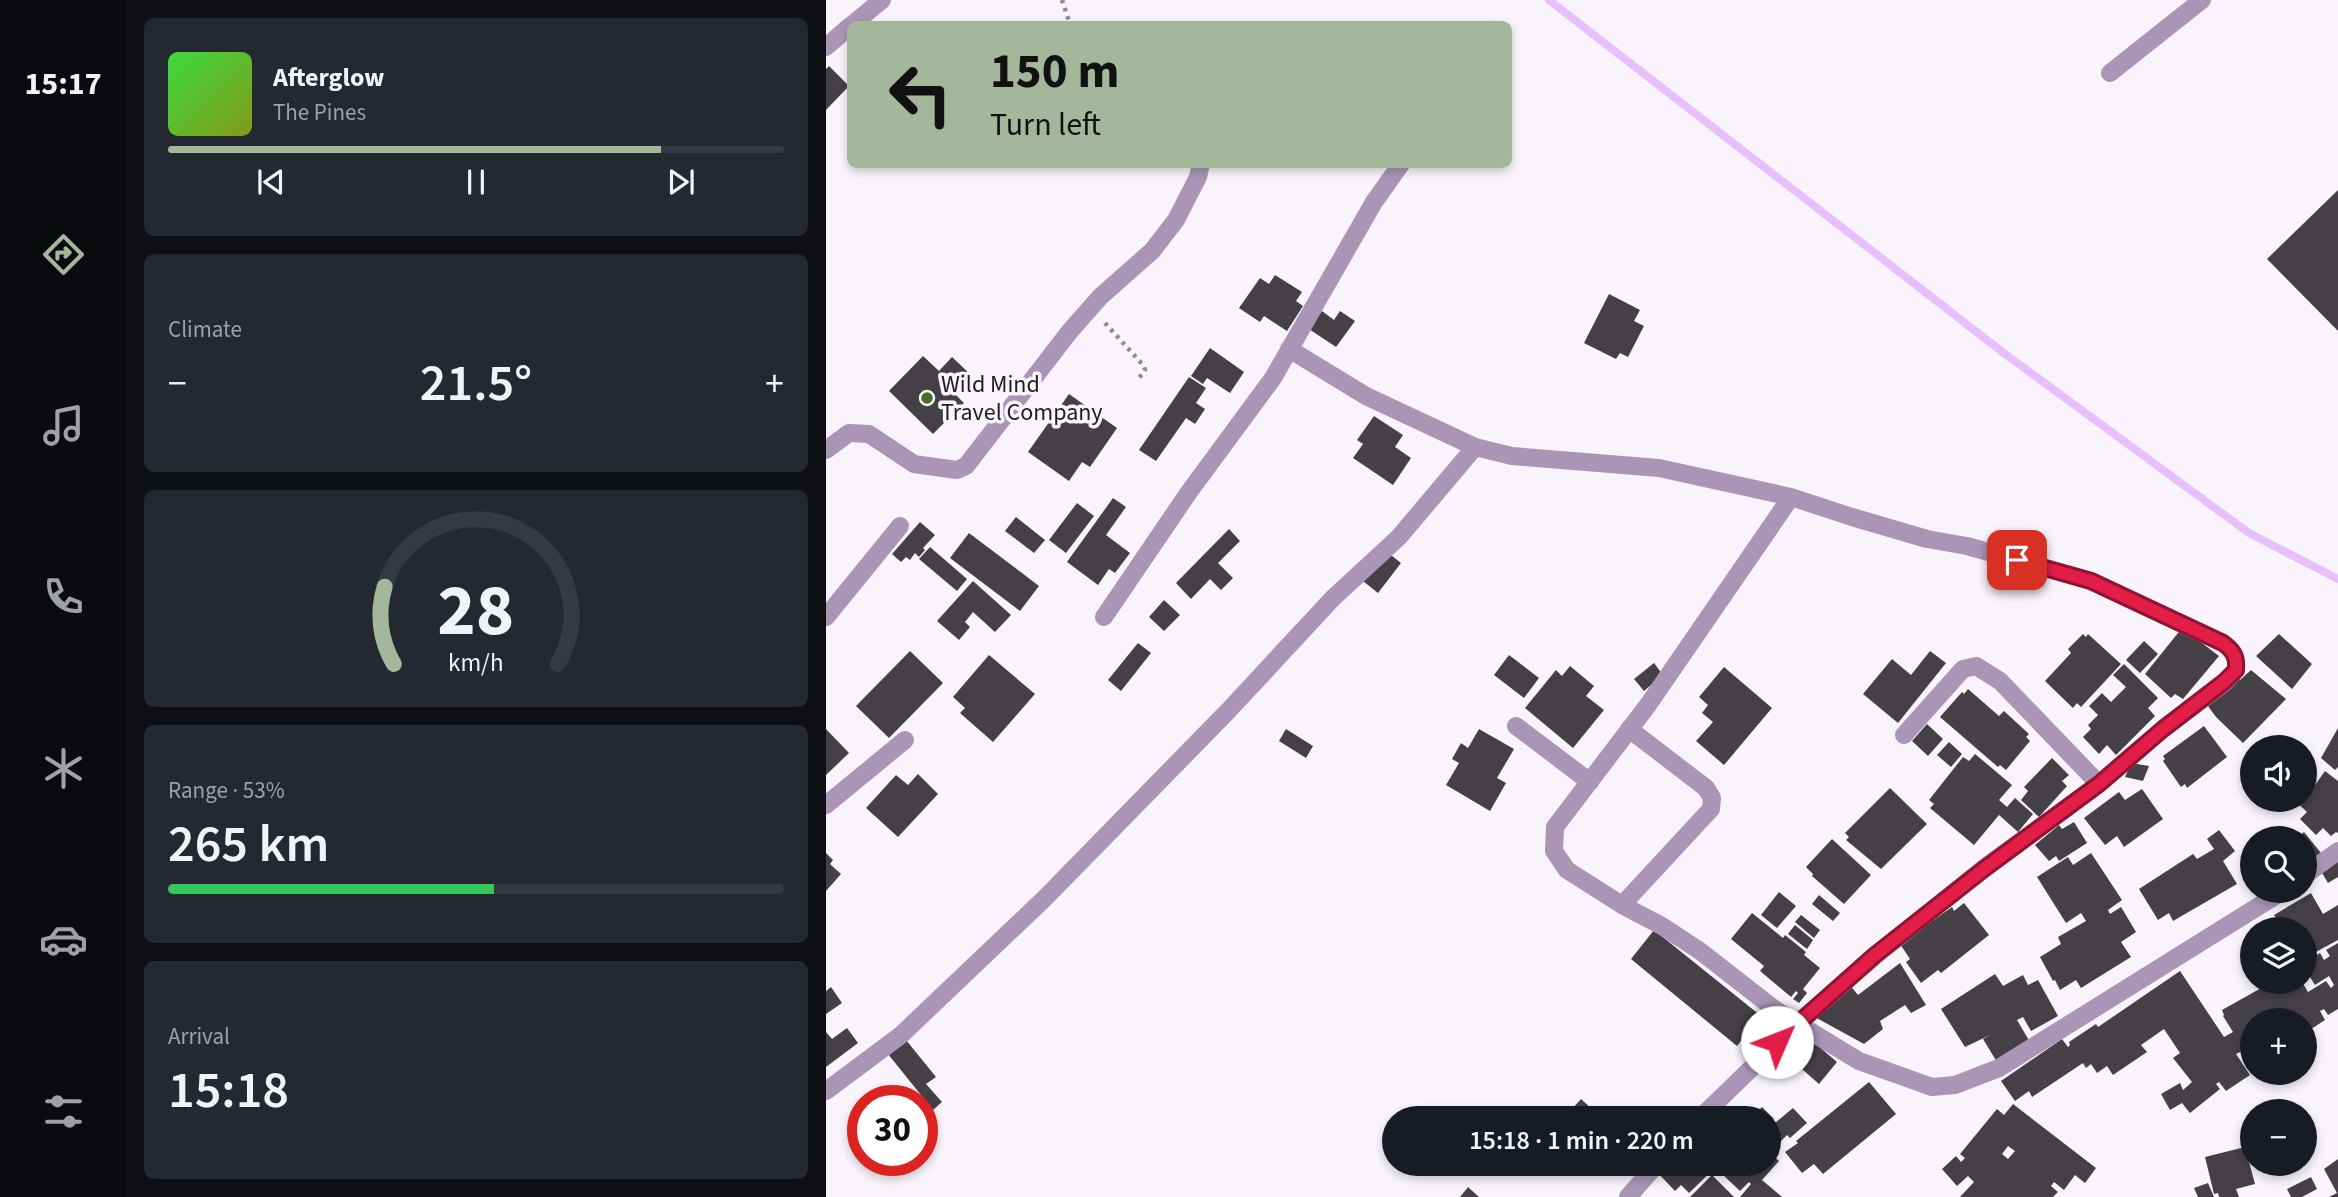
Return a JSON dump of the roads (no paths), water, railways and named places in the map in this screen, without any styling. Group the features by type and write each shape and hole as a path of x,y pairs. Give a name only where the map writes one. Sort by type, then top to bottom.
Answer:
{"street":[{"path":"857,21 883,0"},
{"path":"2110,73 2202,0"},
{"path":"826,47 847,29"},
{"path":"826,450 849,433 869,434 914,464 957,470 966,466 1088,310 1152,251 1177,220 1200,168"},
{"path":"1104,617 1149,548 1273,378 1374,202 1398,168"},
{"path":"1289,349 1366,396 1475,447 1512,456 1659,467 1791,497 1902,531 1967,546 2091,581 2223,643 2237,659 2236,670 2224,682 2163,729 2099,784 1984,869 1875,955 1797,1024 1712,1106"},
{"path":"826,1091 901,1035 1045,898 1229,710 1333,598 1399,537 1475,447"},
{"path":"1791,497 1629,729 1555,827 1554,851 1567,870 1622,905 1662,926 1700,951 1777,1011 1859,1061 1932,1087 1955,1085 1999,1069 2264,903"},
{"path":"826,617 900,526"},
{"path":"1903,735 1963,669 1976,666 2000,681 2099,784"},
{"path":"1516,726 1590,782"},
{"path":"1622,905 1711,809 1712,797 1706,788 1629,729"},
{"path":"826,805 905,740"},
{"path":"2317,866 2338,851"},
{"path":"1628,1197 1646,1176"}],"waterway":[{"path":"1549,0 2005,354 2249,533 2338,579"}],"place":[{"name":"Wild Mind Travel Company","path":"927,398"}]}
